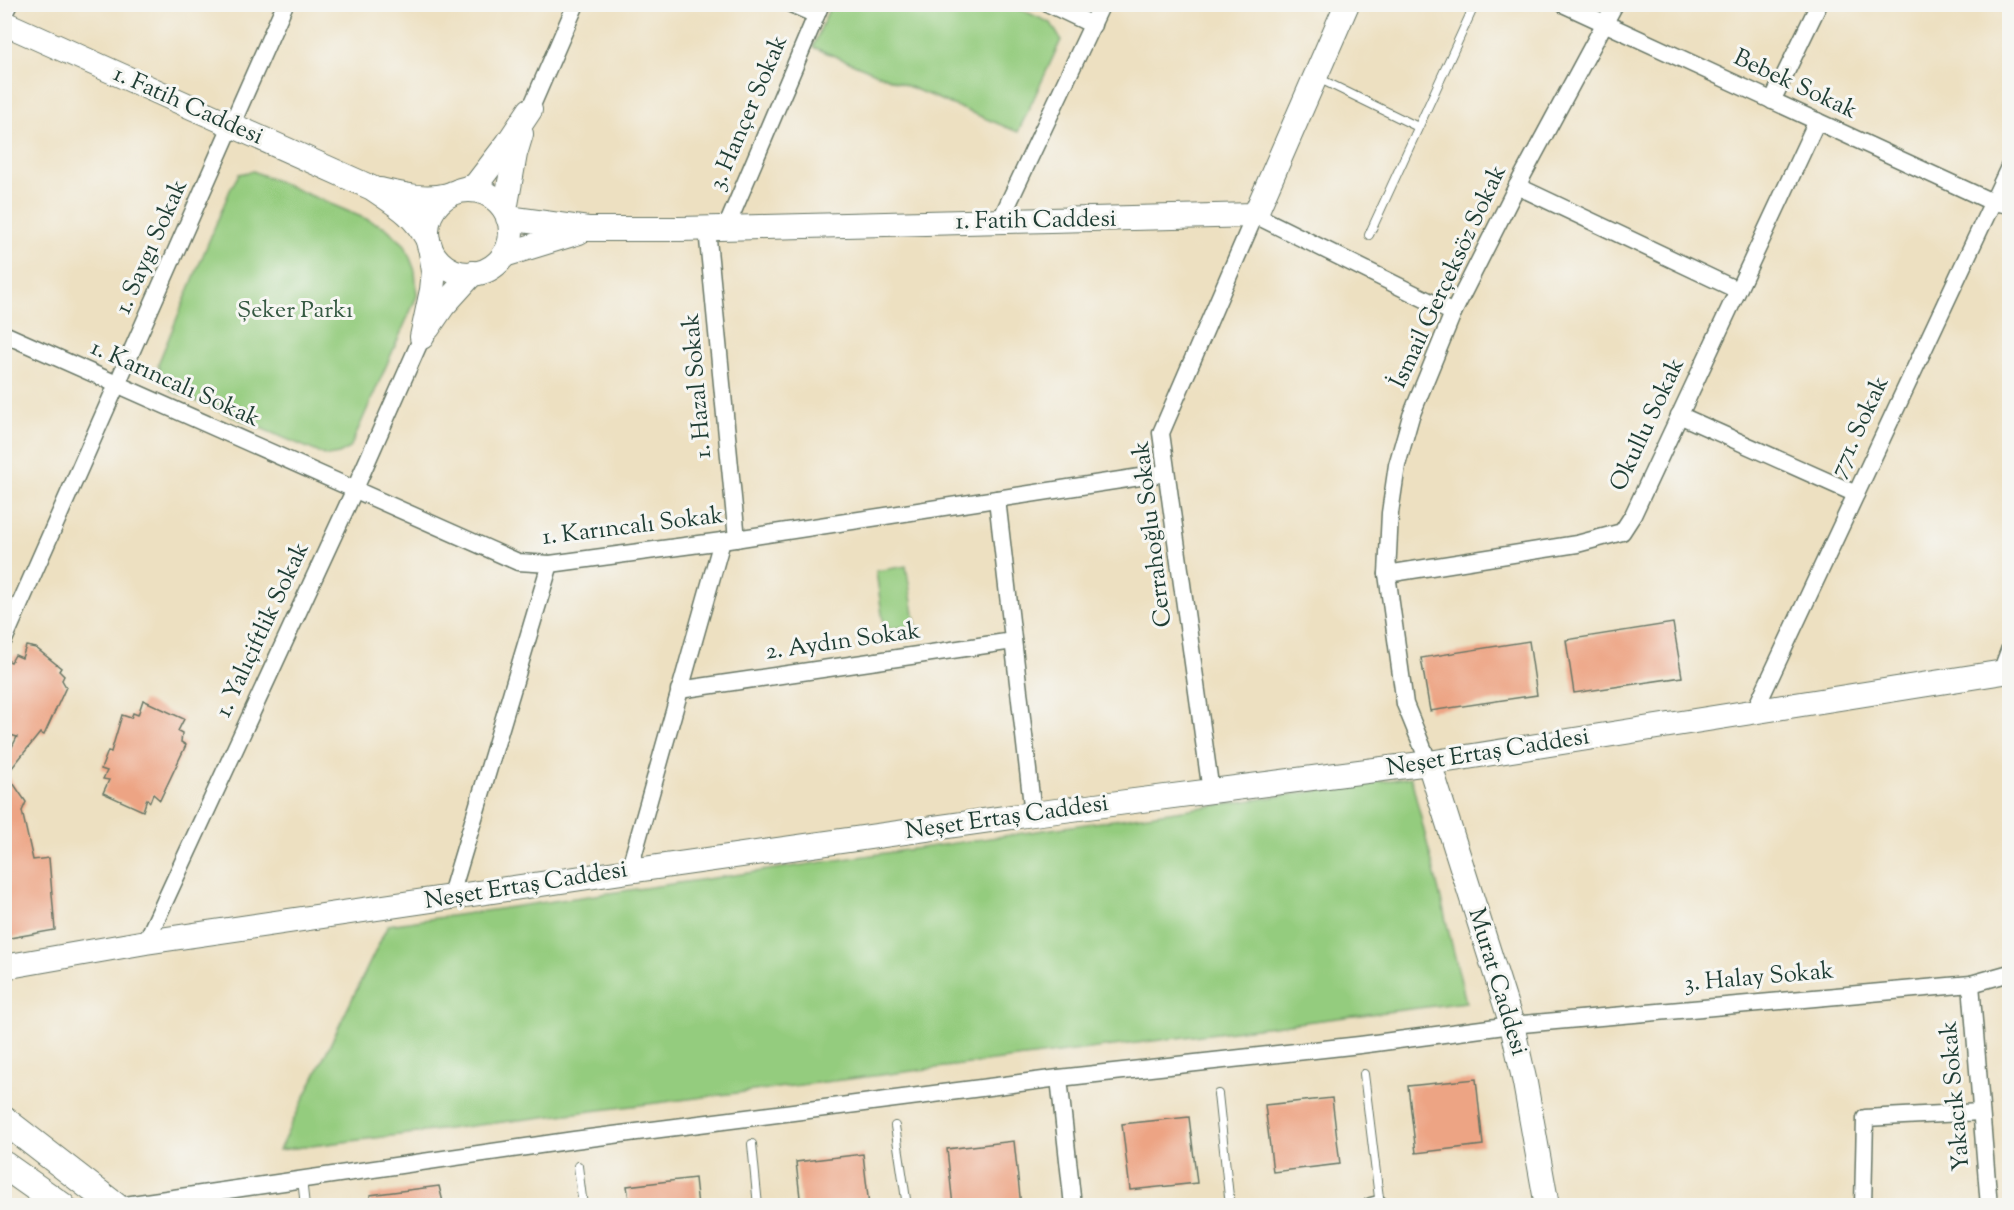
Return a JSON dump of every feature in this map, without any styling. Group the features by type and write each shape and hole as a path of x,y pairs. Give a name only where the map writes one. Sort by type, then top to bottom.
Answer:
{"main road":[{"path":"4,1120 117,1206"},
{"path":"4,1165 62,1206"}],"street":[{"path":"4,14 9,4"},
{"name":"1. Saygı Sokak","path":"4,640 285,4"},
{"path":"372,188 418,222 442,264 462,273 473,273 495,264 504,255 509,245 511,233 507,214 515,154 530,110 576,4"},
{"name":"3. Hançer Sokak","path":"717,229 818,10 791,4"},
{"path":"1049,4 1093,25"},
{"path":"1000,221 1102,4"},
{"path":"1347,4 1255,215 1453,313"},
{"name":"Bebek Sokak","path":"1563,4 1992,202 2010,205"},
{"name":"İsmail Gerçeksöz Sokak","path":"1429,763 1405,704 1387,574 1390,513 1397,465 1411,416 1453,313 1517,186 1615,4"},
{"path":"1772,101 1819,4"},
{"name":"1. Fatih Caddesi","path":"4,23 372,188"},
{"path":"372,188 438,198 475,186 530,110"},
{"name":"Okullu Sokak","path":"1387,574 1577,544 1622,532 1633,515 1817,121"},
{"name":"771. Sokak","path":"1755,710 2010,165"},
{"path":"1517,186 1737,290"},
{"path":"422,337 434,271 428,227 431,214 438,203 454,193 473,190 486,193 497,200 507,214 588,229"},
{"name":"1. Fatih Caddesi","path":"588,229 717,229 1255,215"},
{"name":"Cerrahoğlu Sokak","path":"1211,792 1161,433 1255,215"},
{"path":"504,255 588,229"},
{"name":"1. Hazal Sokak","path":"717,229 729,540"},
{"path":"422,337 443,306 473,273"},
{"name":"1. Karıncalı Sokak","path":"4,334 518,562 550,564 729,540 1166,473"},
{"name":"1. Yalıçiftlik Sokak","path":"146,942 354,491 422,337"},
{"path":"1679,415 1856,494"},
{"path":"997,499 1033,814"},
{"path":"628,871 679,690 729,540"},
{"path":"450,898 550,564"},
{"name":"2. Aydın Sokak","path":"679,690 1013,641"},
{"path":"2005,672 2010,648"},
{"name":"Neşet Ertaş Caddesi","path":"4,967 146,942 628,871 1033,814 1429,763 2005,672"},
{"name":"Murat Caddesi","path":"1429,763 1512,1025 1547,1206"},
{"name":"3. Halay Sokak","path":"117,1206 574,1140 1059,1078 1360,1045 1512,1025 1971,984 2010,973"},
{"name":"Yakacık Sokak","path":"1971,984 1989,1206"},
{"path":"1059,1078 1073,1206"},
{"path":"1863,1206 1865,1118 1981,1112"},
{"path":"191,1206 205,1193"}],"lane":[{"path":"1369,235 1475,4"},
{"path":"1315,76 1418,127"},
{"path":"1364,1074 1377,1205"},
{"path":"1218,1094 1230,1206"},
{"path":"895,1126 907,1206"},
{"path":"752,1144 758,1206"},
{"path":"578,1166 583,1206"},
{"path":"302,1179 305,1206"}],"green space":[{"path":"831,4 1011,5 1051,23 1061,40 1018,132 813,47"},
{"name":"Şeker Parkı","path":"253,171 385,227 405,245 415,271 417,296 350,448 339,454 327,456 172,391 161,379 158,364 230,190 239,174"},
{"path":"906,566 916,626 884,629 876,571"},
{"path":"1411,777 1466,1002 279,1150 388,925"}],"building":[{"path":"1673,623 1682,677 1574,693 1566,640"},
{"path":"1529,641 1537,695 1430,711 1421,658"},
{"path":"26,646 36,648 61,668 59,671 64,676 62,680 66,687 44,735 40,733 7,774 26,802 22,811 33,860 49,858 55,930 4,939 4,763 17,737 4,733 4,659 11,662 15,655 22,658"},
{"path":"143,700 184,719 178,731 182,733 181,742 186,745 160,800 153,794 150,802 147,799 143,811 103,793 109,780 103,779 107,771 101,769 108,751 111,752 122,715 131,718 133,713 138,715"},
{"path":"1476,1079 1483,1145 1416,1153 1408,1086"},
{"path":"1332,1098 1340,1164 1273,1172 1265,1105"},
{"path":"1189,1117 1197,1183 1130,1190 1122,1124"},
{"path":"1014,1141 1021,1206 953,1206 947,1149"},
{"path":"863,1154 869,1206 801,1206 796,1162"},
{"path":"695,1178 698,1206 630,1206 627,1186"},
{"path":"439,1186 444,1206 370,1206 370,1195"}]}
